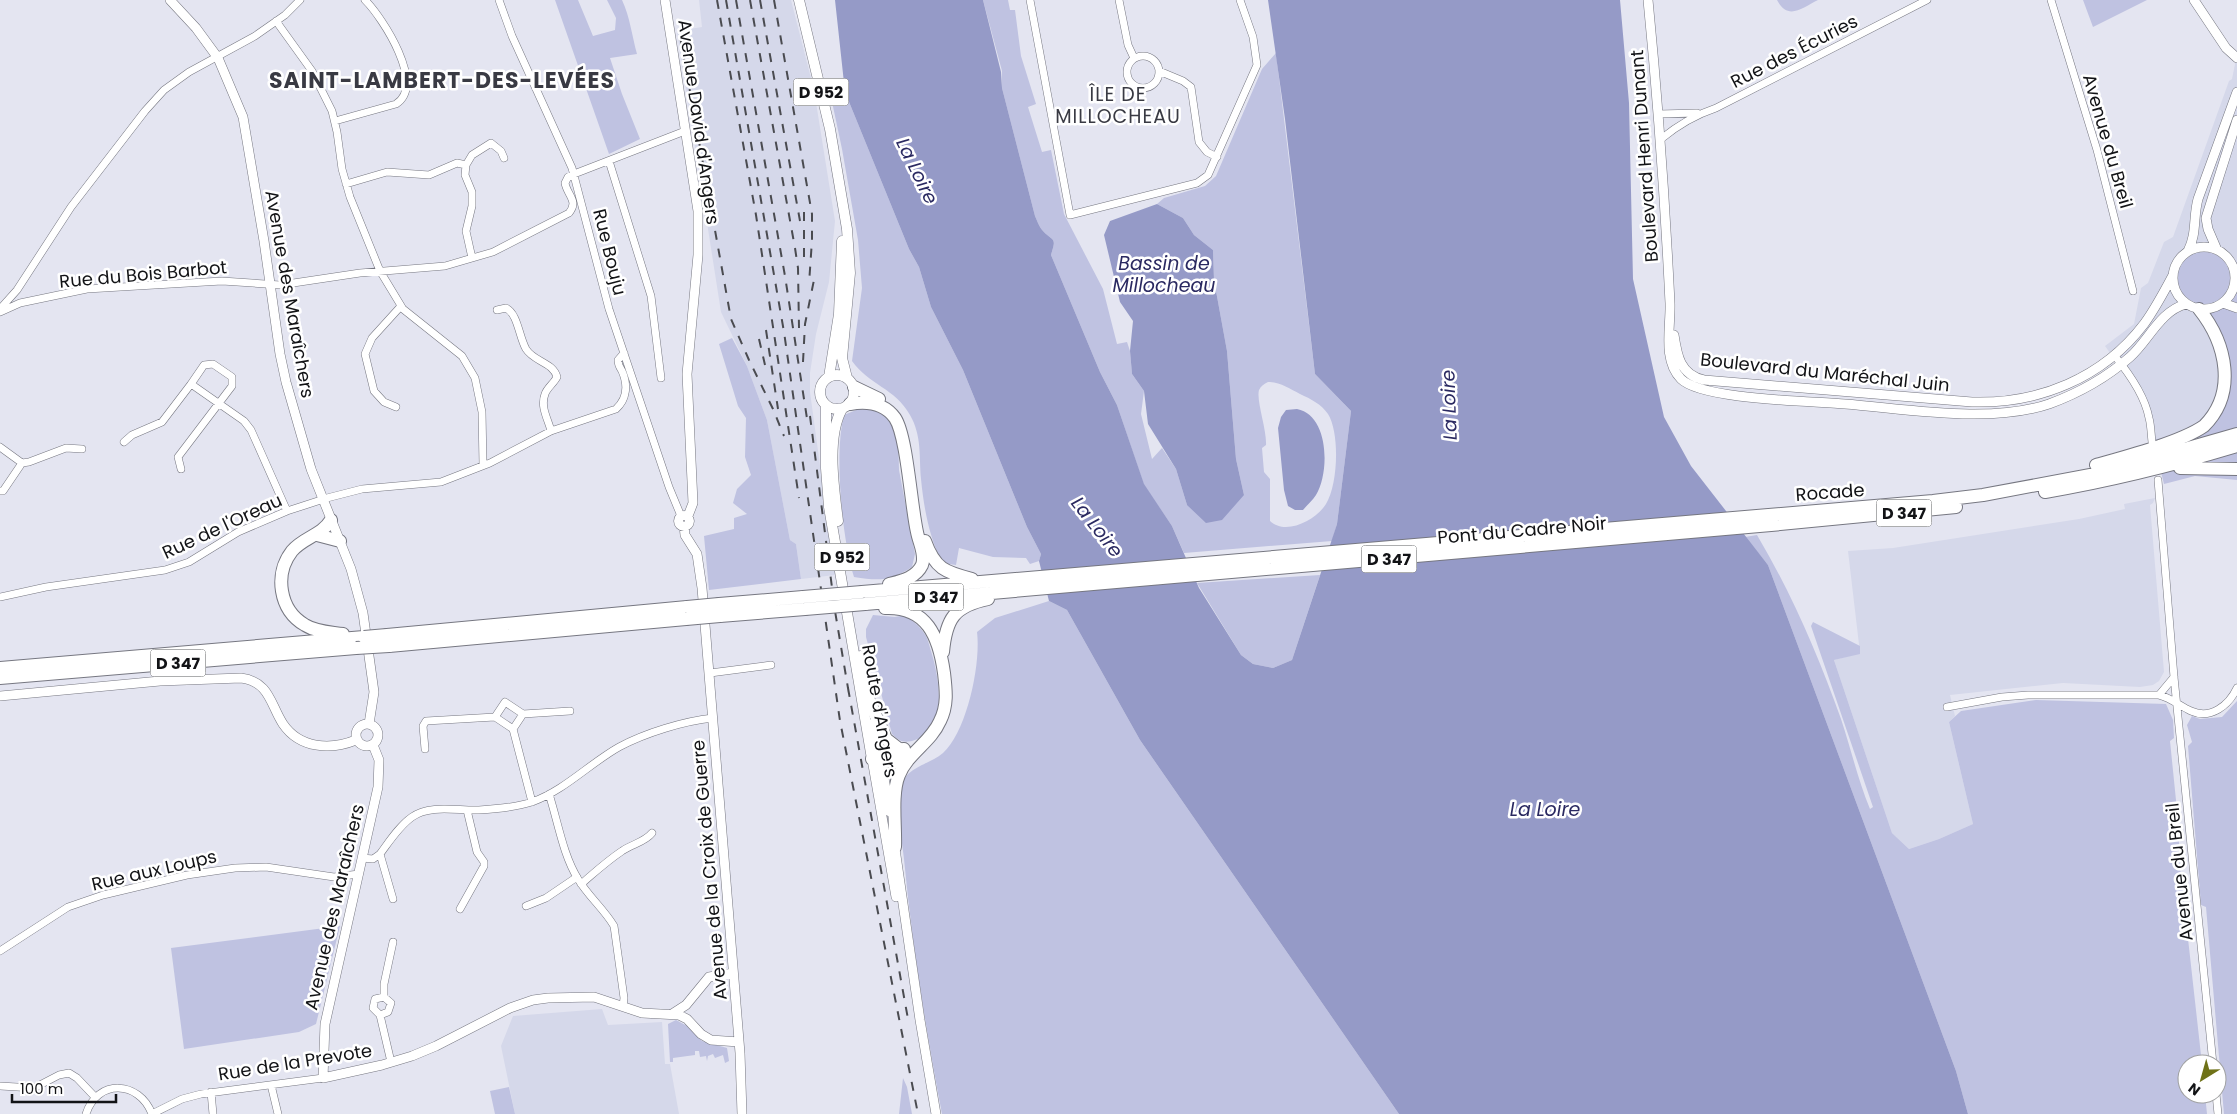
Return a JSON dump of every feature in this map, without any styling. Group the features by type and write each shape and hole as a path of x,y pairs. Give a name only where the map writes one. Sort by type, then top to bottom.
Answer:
{"highway":[{"path":"1806,510 1974,489 2063,474 2110,462 2198,430 2209,423 2220,409 2229,390 2231,368 2224,346 2199,309"},
{"path":"850,383 888,404 904,423 922,529 937,565 949,573 982,582"},
{"path":"846,406 864,402 877,405 890,413 899,426 916,526 923,553 922,565 911,576 864,602"},
{"name":"Rocade","path":"1770,520 1806,510 1882,506 1982,495 2101,473 2237,434"},
{"name":"D 347","path":"1770,520 1934,510 2158,474 2237,446"},
{"path":"2158,474 2215,467 2237,469"},
{"path":"331,520 317,535 300,543 285,563 282,575 283,599 288,610 306,626 357,640"},
{"name":"Pont du Cadre Noir","path":"1008,589 1770,520"},
{"name":"Pont du Cadre Noir","path":"1008,589 1022,591 1770,520"},
{"path":"317,535 340,540"},
{"name":"D 347","path":"804,603 846,606 982,582 1008,589"},
{"path":"942,659 946,627 956,613 976,602 1008,589"},
{"name":"D 347","path":"0,668 357,640 388,640 804,603 864,602 1008,589"},
{"path":"864,602 898,609 921,618 933,632 942,659 946,689 945,709 937,728 908,759 896,783 895,847"},
{"name":"D 347","path":"0,678 357,640"},
{"path":"871,705 886,739 899,749"},
{"path":"878,758 899,749 921,745"},
{"path":"878,758 894,762 908,759"}],"main road":[{"name":"D 952","path":"799,0 830,129 847,229 850,262 842,358 850,383"},
{"name":"D 952","path":"829,377 837,336 842,272 840,185"},
{"path":"841,376 850,383 854,396 846,406 834,409 826,405 820,396 820,390 825,380 829,377 841,376"},
{"name":"Route d'Angers","path":"826,405 826,468 829,507 878,758"},
{"name":"Route d'Angers","path":"846,406 837,418 834,441 837,515 851,608 871,705"}],"street":[{"name":"Avenue des Maraîchers","path":"170,0 196,28 218,58 235,96 248,139 280,354 290,398 302,441 357,588 369,650 374,692 369,724"},
{"path":"335,121 396,104 403,98 407,88 397,48 383,22 365,0"},
{"name":"Rue Bouju","path":"499,0 512,36 545,105 574,174 607,300 624,353 669,487 685,516"},
{"name":"Avenue David d'Angers","path":"665,0 698,211 699,236 688,358 693,494 692,508 685,516 690,521 684,526"},
{"path":"1030,0 1070,216 1197,183 1208,175 1257,65 1253,37 1240,0"},
{"path":"1119,0 1128,45 1134,58"},
{"name":"Boulevard Henri Dunant","path":"1648,0 1661,139 1670,310"},
{"name":"Rue des Écuries","path":"1661,139 1675,127 1700,113 1716,108 1927,0"},
{"name":"Avenue du Breil","path":"2050,0 2097,150 2133,291"},
{"path":"2194,0 2226,48 2237,58"},
{"path":"0,311 11,298 71,207 145,111 164,90 179,78 218,58 276,22 296,1"},
{"path":"276,22 312,71 322,89 335,121 346,184 380,271 401,306 422,326 452,347 468,365 475,378 482,412 484,465"},
{"path":"1143,55 1149,56 1158,64 1159,71 1155,83 1150,86 1137,87 1129,80 1126,72 1129,62 1134,58 1143,55"},
{"path":"1159,71 1183,81 1191,88 1199,142 1207,152 1217,157"},
{"path":"2188,251 2207,247 2216,250 2229,260 2236,281 2230,295 2222,303 2207,309 2199,309 2186,304 2177,294 2173,275 2177,261 2188,251 2194,235 2196,206 2237,92"},
{"name":"Rue des Écuries","path":"1659,114 1700,113"},
{"path":"2216,250 2206,218 2237,120"},
{"path":"2230,140 2237,128"},
{"path":"574,174 685,131"},
{"path":"472,258 466,231 472,206 472,192 465,175 466,165 472,155 491,143 502,151 504,158"},
{"path":"609,161 651,296 661,378"},
{"path":"346,184 387,172 429,175 456,163 466,165"},
{"name":"Rue du Bois Barbot","path":"0,311 20,303 97,289 222,281 269,285 380,271 434,267 472,258 493,252 569,213 573,208 572,196 566,189 565,183 568,177 574,174"},
{"name":"Boulevard du Maréchal Juin","path":"1670,310 1680,363 1688,373 1704,380 1913,398 1998,402 2033,397 2058,389 2083,377 2114,355 2145,322 2173,275"},
{"path":"11,298 20,303"},
{"path":"2222,303 2237,308"},
{"name":"Boulevard du Maréchal Juin","path":"1670,310 1670,354 1676,373 1694,388 1722,393 1972,414 1999,414 2036,408 2065,398 2097,382 2122,364 2141,346 2166,315 2175,308 2186,304"},
{"path":"396,407 384,402 374,391 365,354 372,338 401,306"},
{"path":"497,310 506,308 512,312 526,348 532,356 552,367 556,372 557,377 545,394 543,407 551,431"},
{"name":"Rue de l'Oreau","path":"0,597 165,570 189,562 238,532 287,511 323,499 370,488 441,482 484,465 551,431 616,409 622,404 626,395 622,372 618,364 618,360 624,353"},
{"path":"2114,355 2122,364 2145,405 2149,418 2152,442"},
{"path":"124,442 132,435 162,422 204,365 213,364 232,377 232,386 178,457 177,461 181,470"},
{"path":"191,384 244,421 251,430 287,511"},
{"path":"0,447 22,463 66,448 82,449"},
{"path":"0,490 3,490 22,463"},
{"name":"Avenue du Breil","path":"2158,474 2174,677 2213,1054"},
{"name":"Avenue de la Croix de Guerre","path":"684,526 685,535 697,554 706,624 739,1042 742,1114"},
{"path":"710,673 771,665"},
{"path":"2159,695 2174,677"},
{"path":"0,696 160,682 241,678 262,686 284,725 297,738 319,746 331,747 356,740"},
{"path":"1947,707 2002,697 2028,695 2159,695 2177,702 2192,712 2211,712 2227,704 2237,688"},
{"path":"495,717 505,702 523,714 570,711"},
{"name":"Route d'Angers","path":"871,705 908,965 920,1020"},
{"path":"513,729 523,714"},
{"path":"425,749 424,726 426,721 495,717 513,729 532,802"},
{"path":"362,858 373,859 380,854 412,816 426,811 517,806 532,802 550,794 618,748 648,735 713,718"},
{"path":"369,724 378,732 378,739 373,745 361,746 356,740 357,730 362,725 369,724"},
{"name":"Avenue des Maraîchers","path":"323,1078 325,1024 379,776 379,760 373,745"},
{"name":"Route d'Angers","path":"878,758 895,847 920,1020 936,1114"},
{"path":"550,794 568,858 579,881 609,916 614,926 624,992 623,1006"},
{"path":"460,909 484,866 484,862 477,852 467,810"},
{"path":"526,906 579,881 610,859 648,838 652,833"},
{"path":"380,854 393,899"},
{"name":"Rue aux Loups","path":"0,951 68,907 103,896 187,875 235,868 266,867 323,876 359,874"},
{"path":"380,1015 388,1012 390,1004 384,997 384,984 393,942"},
{"path":"672,1014 686,1006 706,979 715,975 733,972"},
{"path":"384,997 375,999 373,1005 375,1011 380,1015 391,1062"},
{"name":"Rue de la Prevote","path":"95,1097 116,1088 126,1089 144,1099 152,1114 182,1100 211,1092 323,1078 391,1062 426,1051 510,1008 533,1000 594,997 642,1013 672,1014 687,1019 701,1034 711,1040 739,1042"},
{"path":"0,1086 34,1088 59,1075 69,1073 77,1078 95,1097 86,1114"},
{"path":"273,1085 272,1089 278,1114"},
{"path":"211,1092 213,1114"}],"shaded area":[{"path":"555,0 578,0 593,36 615,30 616,18 607,0 622,0 625,6 637,54 610,58 640,139 609,154"},
{"path":"699,0 791,0 814,90 835,221 829,282 816,334 810,373 810,392 835,575 801,579 796,544 790,540 767,420 747,366 721,312 677,31 702,27"},
{"path":"983,0 1008,0 1010,10 1015,10 1021,56 1036,104 1028,107 1042,152 1051,150 1064,214 1103,289 1117,344 1127,342 1130,351 1132,374 1144,391 1141,414 1152,459 1162,448 1176,469 1187,505 1244,495 1236,459 1227,351 1214,280 1213,250 1194,235 1183,218 1157,204 1164,198 1205,186 1216,176 1262,69 1276,53 1315,374 1351,411 1337,524 1332,541 1184,553 1172,526 1144,485 1117,405 1100,372 1051,255 1054,242 1039,226 1035,216 1002,88 1002,71","holes":["1268,382 1285,386 1319,405 1328,414 1334,433 1336,446 1335,472 1333,485 1326,504 1315,516 1292,526 1284,527 1270,521 1270,479 1264,472 1262,448 1266,445 1266,439 1258,395 1259,390"]},
{"path":"1777,0 1818,0 1801,9 1791,11 1786,10"},
{"path":"2083,0 2147,0 2093,27"},
{"path":"2237,54 2237,290 2210,314 2225,370 2218,403 2201,421 2183,432 2153,440 2146,403 2105,346 2134,324 2141,288 2148,283 2164,242 2173,237 2229,81 2232,79"},
{"path":"845,92 909,249 919,267 931,307 963,370 1027,527 1041,554 1039,561 1030,564 1026,558 993,557 959,548 956,565 942,563 930,532 926,512 918,438 914,423 904,406 890,392 866,376 852,361 862,288 858,240 831,97"},
{"path":"2199,252 2209,252 2218,256 2226,264 2230,278 2226,292 2218,300 2209,304 2199,304 2190,300 2182,292 2178,283 2178,273 2182,264 2190,256"},
{"path":"2237,290 2237,480 2195,476 2164,484 2153,440 2183,432 2201,421 2218,403 2225,382 2210,314"},
{"path":"732,338 747,366 767,420 790,540 796,544 801,579 709,590 704,536 734,529 734,518 747,514 733,503 737,489 751,475 745,457 746,418 738,406 719,344"},
{"path":"861,408 876,409 891,418 898,436 899,470 915,554 912,567 884,579 854,577 843,519 840,473 841,431 844,415"},
{"path":"2155,498 2150,505 2164,672 2159,681 2153,685 2140,687 2063,683 1950,695 1955,716 1949,722 1973,824 1939,839 1909,849 1892,833 1834,660 1860,653 1848,551 1893,548 2079,519 2125,509 2124,504"},
{"path":"1757,535 1793,602 1814,648 1841,719 1870,809 1873,807 1811,626 1813,622 1860,646 1860,654 1834,660 1892,833 1909,849 1939,839 1973,824 1949,722 1961,711 2036,700 2166,704 2173,720 2174,738 2170,741 2178,820 2180,867 2201,1054 2177,1054 2177,1104 2206,1104 2207,1114 1968,1114 1956,1071 1768,565 1745,537"},
{"path":"1320,575 1292,660 1273,668 1253,664 1241,655 1197,583"},
{"path":"1049,601 1067,610 1140,740 1399,1114 942,1114 915,955 900,823 900,788 907,775 943,753 952,743 959,729 971,696 977,661 977,632 995,618"},
{"path":"873,615 895,617 905,615 920,628 928,642 939,689 937,715 932,727 924,736 912,741 901,741 892,734 866,637 866,629"},
{"path":"2237,701 2237,1114 2224,1114 2223,1104 2227,1104 2227,1054 2219,1054 2206,907 2201,905 2188,746 2192,742 2187,725 2192,716 2200,719 2222,717"},
{"path":"340,926 316,1024 299,1032 184,1049 171,948"},
{"path":"602,1009 608,1025 662,1022 665,1064 670,1064 679,1114 515,1114 501,1046 513,1016"},
{"path":"676,1020 687,1026 702,1041 727,1048 729,1061 725,1063 723,1055 715,1058 713,1054 708,1056 707,1061 706,1056 700,1057 699,1051 695,1051 695,1055 673,1058 673,1062 670,1062 668,1024"},
{"path":"903,1078 907,1087 912,1114 899,1114"},
{"path":"509,1087 515,1114 495,1114 490,1091"}],"water":[{"name":"La Loire","path":"835,0 983,0 1001,72 1002,88 1035,216 1039,226 1054,242 1051,255 1100,372 1117,405 1144,484 1172,526 1199,588 1241,655 1253,664 1273,668 1292,660 1337,524 1351,411 1315,374 1285,119 1268,0 1620,0 1629,103 1633,279 1664,417 1691,466 1768,565 1956,1071 1968,1114 1399,1114 1140,740 1067,610 1049,601 1039,561 1041,554 1027,527 963,370 931,307 919,267 909,249 845,92"},
{"name":"Bassin de Millocheau","path":"1157,204 1183,218 1194,235 1213,250 1214,280 1227,351 1236,459 1244,495 1222,520 1206,523 1187,505 1176,469 1148,424 1144,391 1132,374 1130,351 1133,321 1120,302 1104,235 1110,221"},
{"path":"1297,409 1308,413 1315,422 1321,433 1325,459 1321,485 1315,497 1303,510 1295,510 1288,506 1284,490 1278,428 1281,417 1286,410"}],"railway":[{"path":"717,0 756,215 799,498"},
{"path":"726,0 784,332 840,721 918,1114"},
{"path":"736,0 785,276 808,425"},
{"path":"750,0 798,268 799,328"},
{"path":"760,0 800,221"},
{"path":"774,0 812,214 809,284"},
{"path":"680,36 731,319 784,436"},
{"path":"804,212 804,262"},
{"path":"803,362 805,324 815,275"},
{"path":"766,330 778,409"},
{"path":"759,339 765,365"},
{"path":"810,416 835,611 849,694"},
{"path":"848,688 908,1019"}],"district":[{"name":"SAINT-LAMBERT-DES-LEVÉES","path":"442,80"},
{"name":"ÎLE DE MILLOCHEAU","path":"1118,105"}]}
